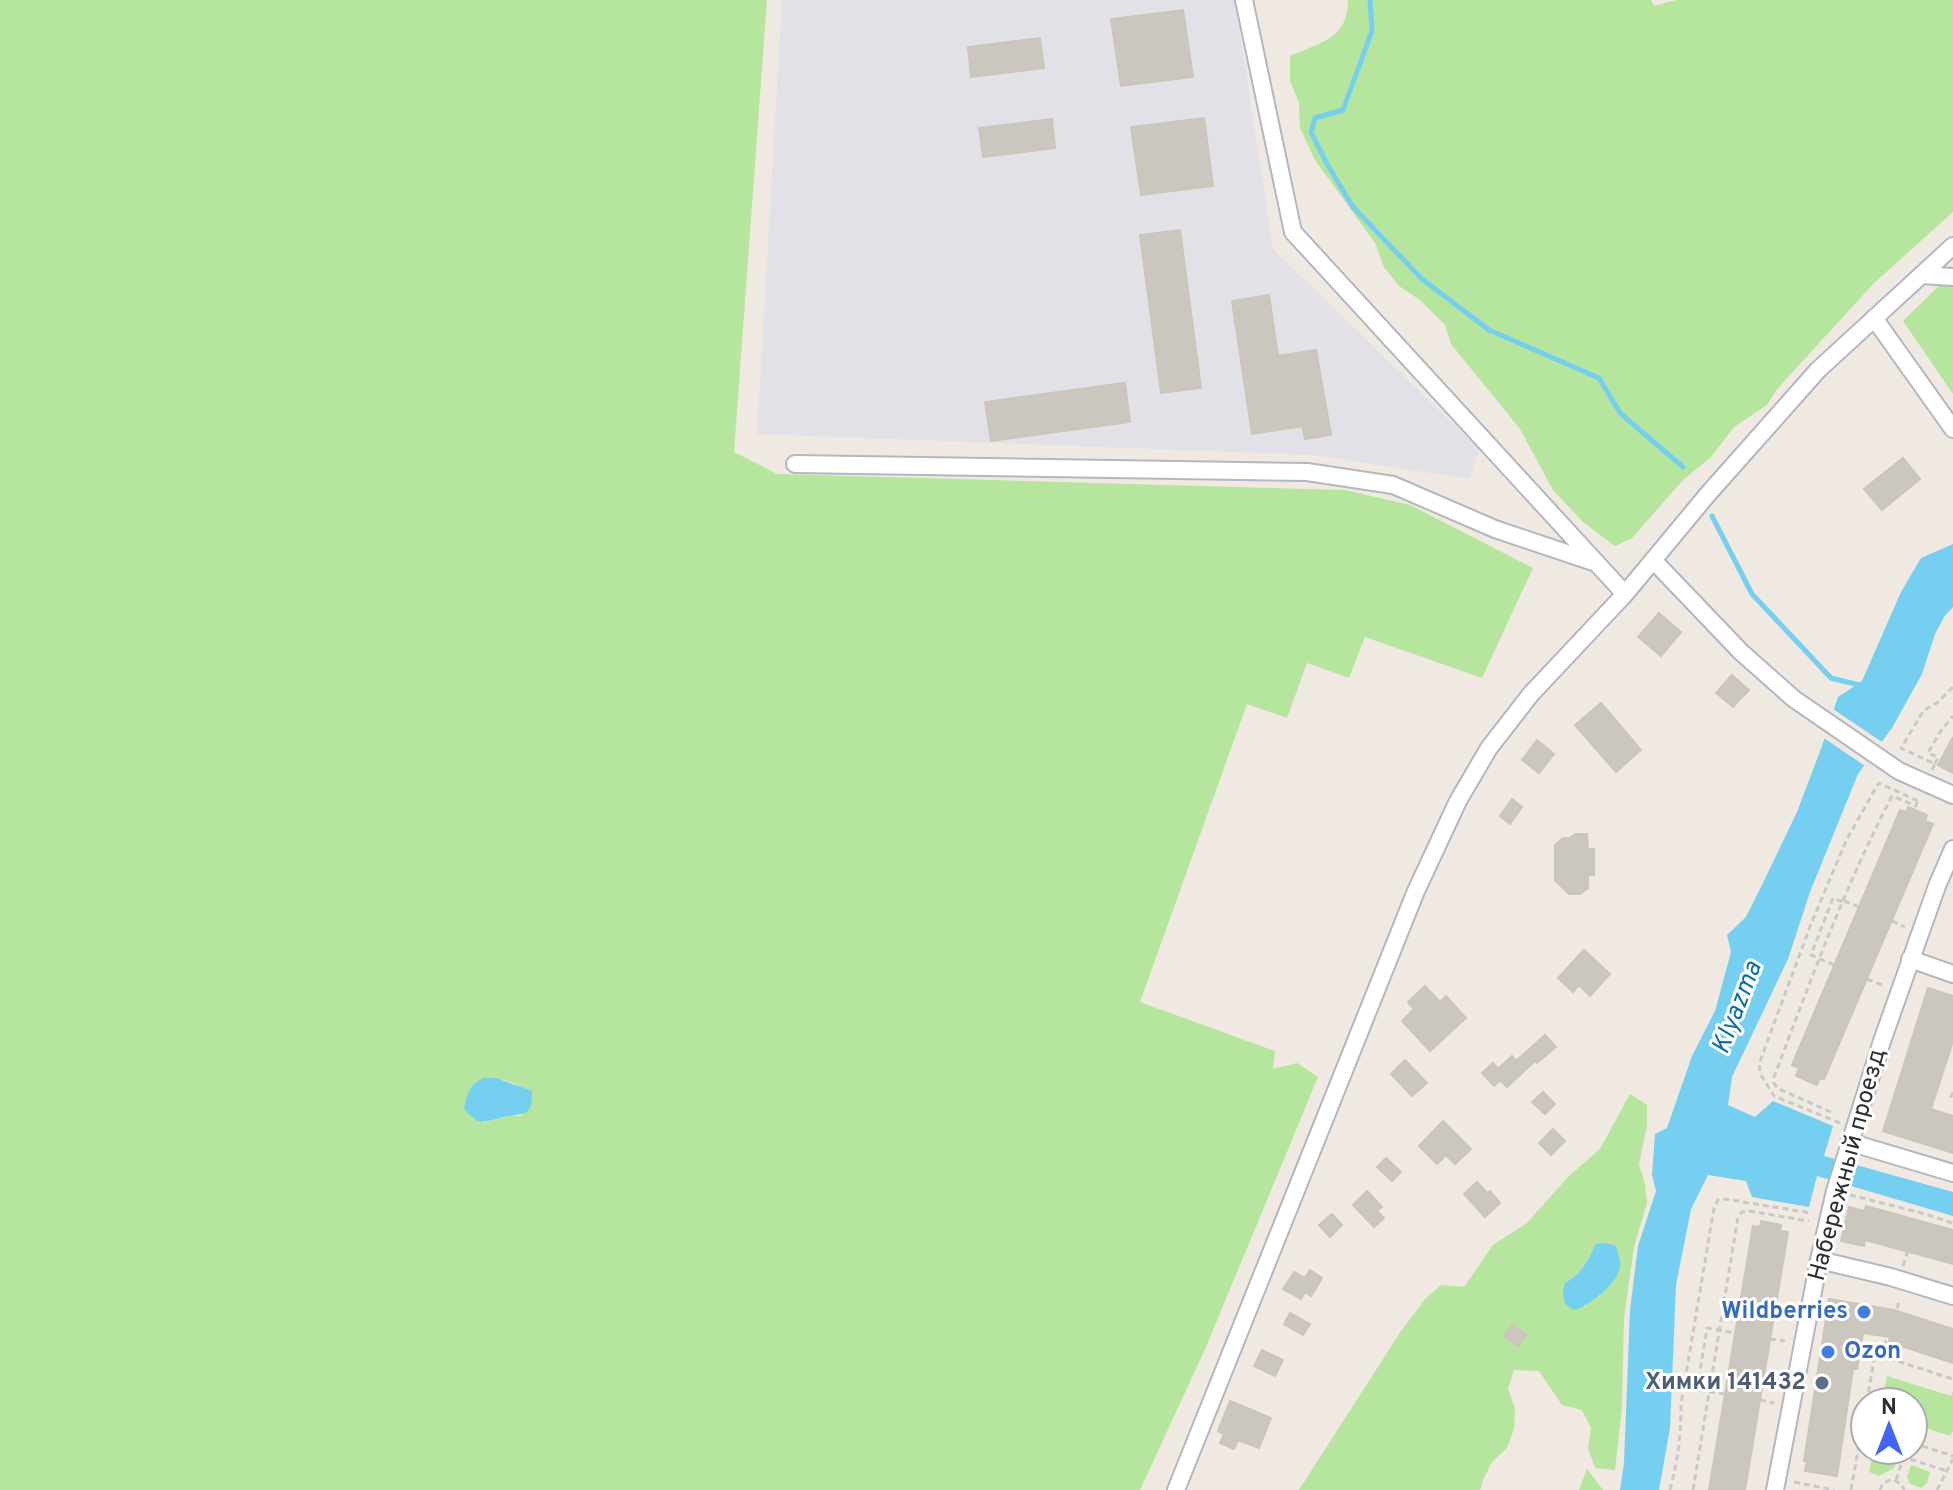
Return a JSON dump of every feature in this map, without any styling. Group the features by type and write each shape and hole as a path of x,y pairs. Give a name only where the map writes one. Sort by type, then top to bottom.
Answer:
{"street":[{"path":"1244,0 1293,232 1625,594"},
{"path":"1176,1490 1416,891 1458,801 1489,748 1531,694 1625,594 1818,370 1953,246"},
{"path":"1922,275 1953,277"},
{"path":"1874,318 1953,429"},
{"path":"795,464 1307,472 1393,485 1495,529 1596,563"},
{"path":"1653,560 1741,652 1794,699 1899,771 1953,795"},
{"name":"Набережный проезд","path":"1776,1484 1836,1188 1910,959 1953,849"},
{"path":"1910,959 1953,974"},
{"path":"1849,1143 1953,1173"},
{"path":"1819,1260 1953,1296"}],"path":[{"path":"1953,687 1937,703 1924,710 1901,748 1933,763 1938,757 1928,753 1953,716"},
{"path":"1849,1143 1774,1096 1759,1064 1811,924 1846,841 1879,783 1918,801"},
{"path":"1831,1112 1777,1088 1774,1077 1868,842 1892,796 1916,806 1921,794"},
{"path":"1834,965 1811,955 1833,898 1859,907"},
{"path":"1892,921 1905,927"},
{"path":"1811,924 1821,928"},
{"path":"1867,979 1882,985"},
{"path":"1953,1092 1953,1101"},
{"path":"1836,1188 1953,1223"},
{"path":"1670,1490 1680,1447 1681,1404 1714,1208 1718,1200 1811,1213"},
{"path":"1693,1490 1738,1217 1742,1212 1749,1211 1809,1221"},
{"path":"1916,1219 1918,1212"},
{"path":"1881,1356 1900,1299"},
{"path":"1725,1394 1697,1390 1707,1328 1735,1333"},
{"path":"1770,1339 1785,1341"},
{"path":"1870,1386 1877,1356 1953,1379"},
{"path":"1760,1400 1774,1403"},
{"path":"1929,1449 1953,1457 1937,1490"},
{"path":"1929,1465 1947,1471"},
{"path":"1851,1490 1855,1466"},
{"path":"1896,1480 1901,1466"},
{"path":"1880,1490 1888,1480 1896,1480 1904,1490"},
{"path":"1776,1484 1834,1490"}],"shaded area":[{"path":"782,0 1235,0 1273,249 1479,449 1470,479 1313,455 757,434"}],"green space":[{"path":"0,0 767,0 734,452 777,474 1345,490 1410,505 1533,568 1482,678 1365,637 1349,678 1307,663 1287,718 1247,704 1140,1002 1275,1051 1273,1069 1297,1063 1318,1077 1206,1347 1140,1490 0,1490","holes":["483,1078 507,1081 521,1087 522,1116 483,1123"]},
{"path":"1348,0 1651,0 1654,6 1676,0 1953,0 1953,212 1874,283 1777,389 1767,405 1734,427 1711,457 1683,480 1632,538 1615,546 1583,522 1553,490 1520,429 1451,344 1445,325 1420,300 1399,286 1384,267 1375,243 1315,160 1300,128 1299,103 1290,81 1290,56 1338,31 1347,13"},
{"path":"1953,272 1953,394 1903,321"},
{"path":"1630,1094 1647,1105 1647,1125 1639,1165 1647,1203 1634,1247 1624,1318 1622,1408 1615,1470 1595,1468 1588,1448 1591,1428 1582,1410 1562,1405 1539,1371 1514,1370 1508,1389 1515,1408 1514,1429 1507,1448 1492,1462 1480,1490 1299,1490 1401,1331 1426,1298 1441,1285 1464,1287 1493,1245 1527,1223 1569,1176 1600,1149","holes":["1596,1244 1600,1296 1584,1307 1565,1283 1580,1271"]},
{"path":"1887,1376 1919,1386 1885,1386"},
{"path":"1929,1389 1951,1396 1953,1391 1953,1431 1950,1436 1929,1429"},
{"path":"1870,1466 1895,1466 1879,1476 1869,1472"},
{"path":"1911,1466 1930,1472 1927,1483 1921,1488 1910,1484 1907,1477"},
{"path":"1587,1469 1603,1490 1579,1490"}],"water":[{"name":"Klyazma","path":"1953,544 1953,607 1935,634 1922,674 1892,728 1858,774 1810,892 1788,959 1732,1077 1728,1105 1755,1117 1773,1101 1833,1126 1824,1156 1953,1192 1953,1216 1817,1176 1809,1207 1752,1197 1746,1181 1708,1175 1691,1209 1676,1285 1670,1428 1659,1490 1620,1490 1624,1463 1630,1310 1638,1246 1656,1191 1652,1175 1655,1134 1667,1128 1692,1056 1715,1011 1731,952 1727,935 1746,917 1797,812 1838,697 1862,681 1901,592 1921,558"},
{"path":"483,1078 496,1078 532,1091 529,1110 486,1121 473,1118 464,1108 470,1090"},
{"path":"1596,1244 1616,1246 1620,1264 1618,1273 1602,1293 1574,1310 1565,1304 1565,1283 1580,1271"}],"pier":[{"path":"1830,707 1885,744 1868,768 1821,736"}],"building":[{"path":"1183,10 1193,77 1121,86 1111,19"},
{"path":"1040,38 1044,68 971,77 968,47"},
{"path":"1204,118 1213,186 1141,195 1131,127"},
{"path":"1052,119 1055,148 983,157 979,128"},
{"path":"1180,230 1201,388 1161,393 1140,235"},
{"path":"1269,295 1278,356 1316,350 1331,435 1305,439 1302,426 1252,434 1232,301"},
{"path":"1125,383 1130,422 991,441 985,402"},
{"path":"1903,458 1920,479 1882,510 1864,489"},
{"path":"1659,613 1681,632 1661,656 1638,637"},
{"path":"1732,675 1749,690 1733,707 1716,693"},
{"path":"1601,703 1641,750 1616,772 1575,725"},
{"path":"1953,737 1953,773 1938,765"},
{"path":"1537,740 1554,754 1539,773 1522,760"},
{"path":"1512,799 1522,807 1510,824 1500,816"},
{"path":"1908,807 1927,815 1925,821 1933,824 1824,1079 1820,1078 1817,1085 1796,1076 1799,1068 1792,1065 1900,810 1906,812"},
{"path":"1587,834 1588,849 1594,849 1594,875 1588,875 1588,888 1580,894 1569,894 1555,880 1555,845 1563,838"},
{"path":"1584,950 1610,974 1590,996 1579,985 1573,992 1558,978"},
{"path":"1425,986 1440,1002 1446,996 1466,1018 1430,1051 1402,1021 1414,1009 1408,1002"},
{"path":"1928,988 1953,996 1953,1041 1931,1109 1953,1116 1953,1153 1883,1131"},
{"path":"1545,1035 1556,1047 1537,1063 1535,1061 1507,1087 1500,1080 1494,1086 1482,1073 1493,1063 1498,1069 1512,1056 1516,1061"},
{"path":"1405,1060 1427,1083 1412,1096 1391,1074"},
{"path":"1543,1092 1555,1104 1545,1114 1532,1102"},
{"path":"1443,1121 1471,1149 1455,1164 1446,1155 1437,1164 1419,1146"},
{"path":"1553,1129 1565,1141 1551,1155 1539,1143"},
{"path":"1386,1158 1401,1172 1392,1181 1377,1167"},
{"path":"1477,1182 1500,1203 1485,1217 1464,1194"},
{"path":"1367,1191 1382,1207 1377,1211 1384,1218 1374,1227 1353,1205"},
{"path":"1866,1206 1953,1230 1953,1264 1865,1240 1864,1246 1841,1241 1849,1207 1864,1211"},
{"path":"1332,1214 1342,1225 1330,1237 1319,1225"},
{"path":"1761,1221 1781,1225 1780,1231 1788,1232 1745,1490 1709,1490 1753,1226 1760,1227"},
{"path":"1310,1270 1322,1278 1311,1296 1305,1292 1301,1299 1283,1289 1294,1272 1305,1278"},
{"path":"1829,1299 1894,1310 1953,1329 1953,1363 1889,1342 1890,1337 1863,1333 1857,1369 1853,1369 1849,1386 1837,1476 1805,1471 1807,1461 1804,1461"},
{"path":"1290,1313 1310,1324 1303,1335 1284,1324"},
{"path":"1512,1325 1526,1334 1518,1346 1504,1337"},
{"path":"1262,1350 1283,1360 1275,1376 1254,1366"},
{"path":"1230,1401 1271,1418 1259,1448 1238,1440 1234,1449 1220,1443 1224,1434 1218,1431"}],"waterway":[{"path":"1370,0 1372,31 1343,110 1315,118 1311,132 1353,207 1422,279 1489,330 1599,378 1620,413 1683,467"},
{"path":"1712,516 1752,594 1831,678 1863,686"}],"place":[{"name":"Wildberries","path":"1864,1312"},
{"name":"Ozon","path":"1828,1352"},
{"name":"Химки 141432","path":"1822,1383"}]}
